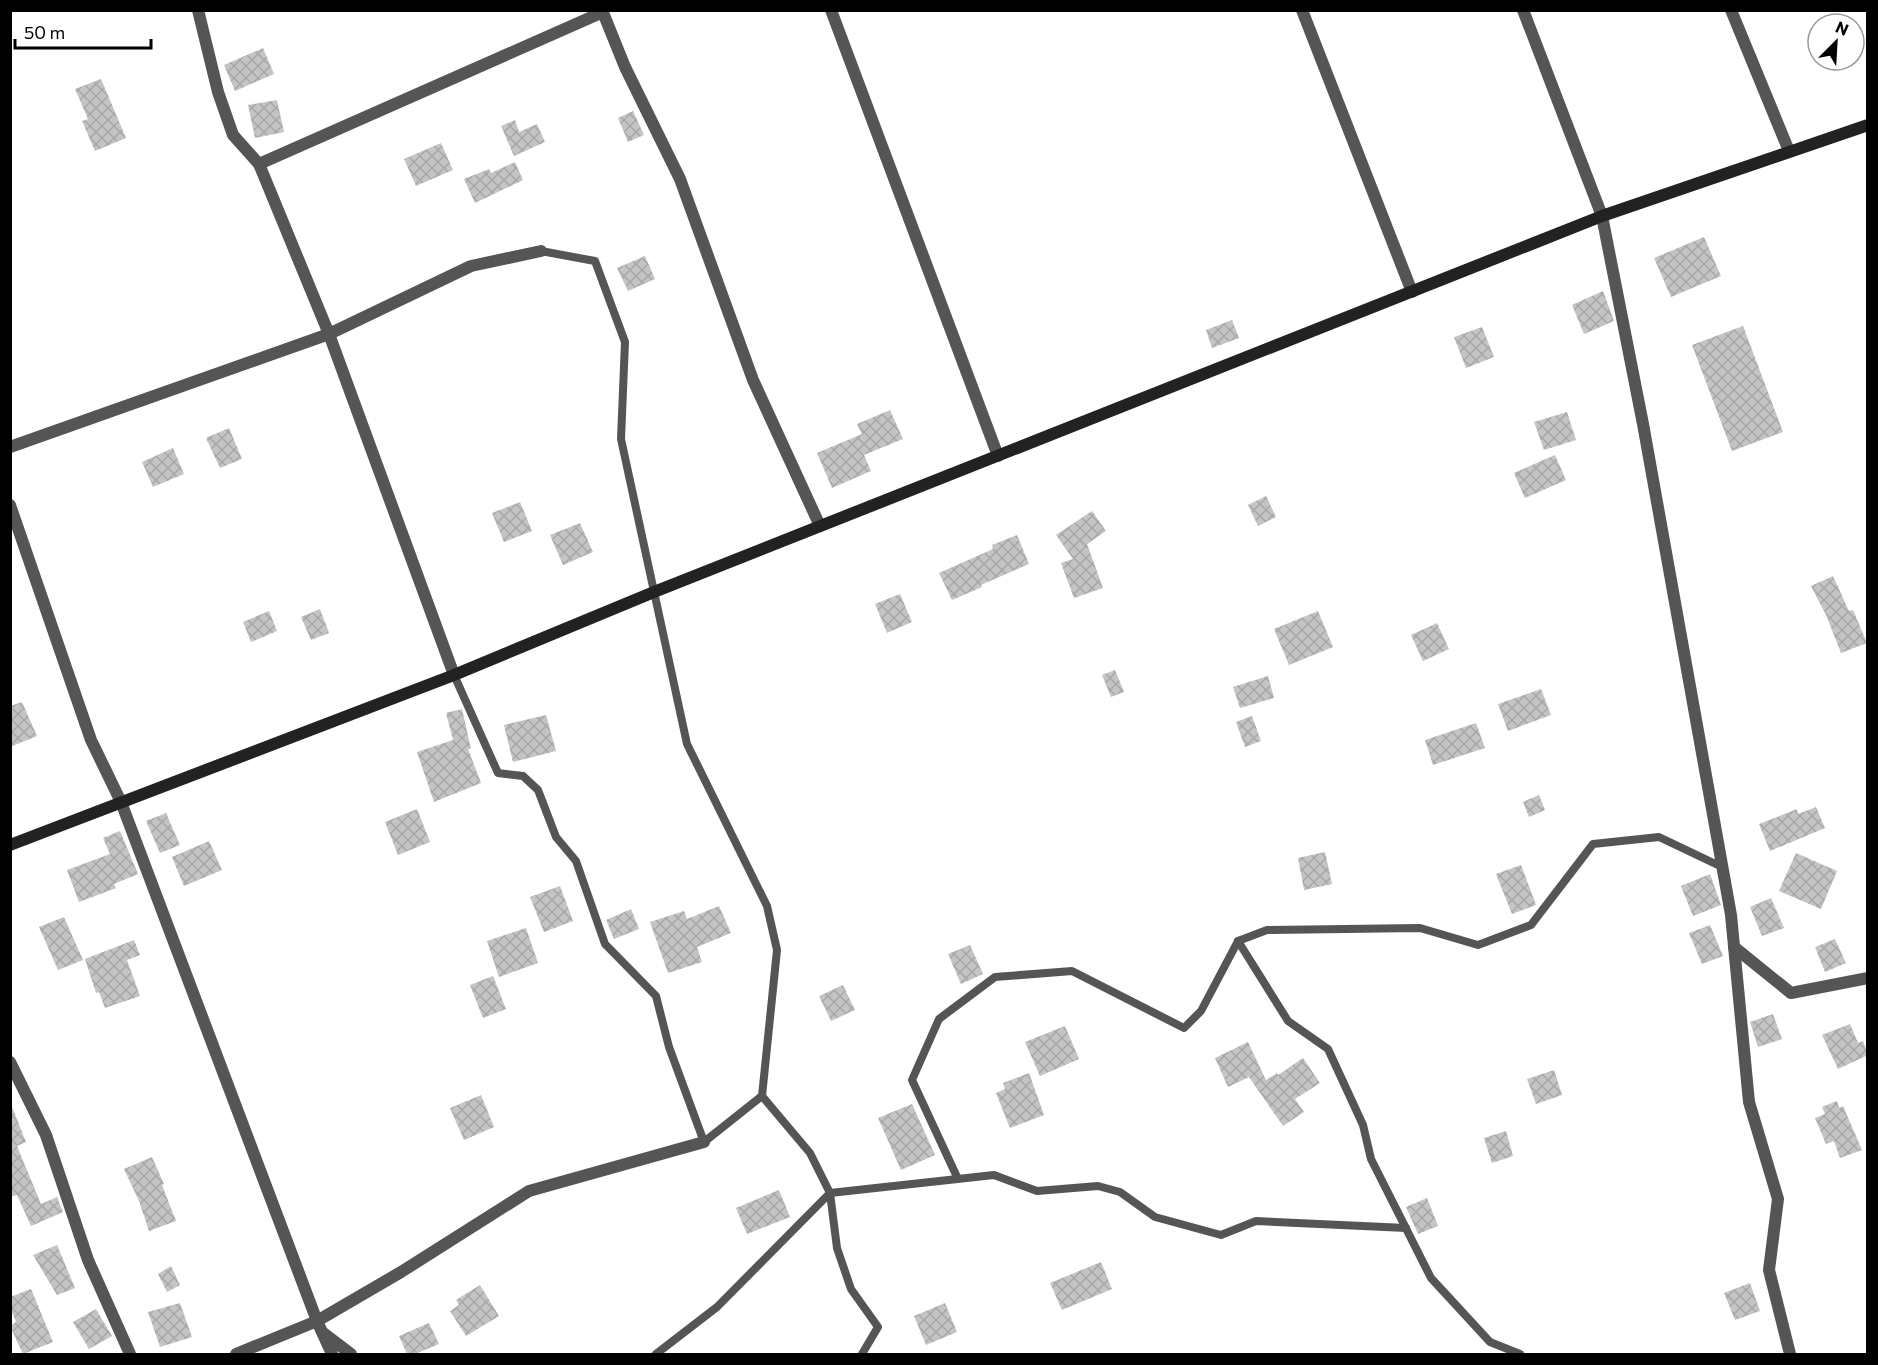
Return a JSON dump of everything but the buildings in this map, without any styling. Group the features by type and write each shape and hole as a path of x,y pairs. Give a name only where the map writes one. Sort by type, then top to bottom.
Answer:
{"street":[{"path":"198,10 218,92 233,135 259,164 328,334 453,675"},
{"path":"831,10 998,456"},
{"path":"1302,10 1412,292"},
{"path":"1523,10 1602,216 1643,424 1731,915 1749,1102 1778,1199 1769,1270 1790,1354"},
{"path":"1731,10 1789,152"},
{"path":"259,164 603,11 625,67 680,179 753,380 820,526"},
{"path":"10,845 453,675 654,592 1602,216 1868,125"},
{"path":"10,447 328,334 471,266 541,251"},
{"path":"10,505 91,740 121,802 319,1326 332,1354"},
{"path":"1734,947 1791,993 1868,978"},
{"path":"10,1062 46,1135 88,1260 130,1354"},
{"path":"236,1354 319,1326 529,1191 704,1142"},
{"path":"319,1326 351,1354"}],"lane":[{"path":"453,675 498,774 523,776 538,790 556,837 576,861 605,944 656,996 669,1047 704,1142 762,1096 777,950 767,906 687,744 621,439 625,342 595,261 541,251"},
{"path":"957,1177 912,1080 939,1018 995,977 1072,971 1184,1028 1201,1011 1238,941 1267,930 1420,928 1478,945 1531,925 1593,844 1659,837 1722,867"},
{"path":"1238,941 1288,1021 1328,1049 1363,1125 1371,1159 1431,1278 1490,1342 1520,1354"},
{"path":"762,1096 810,1153 830,1193 840,1258 851,1288 878,1327 862,1354"},
{"path":"656,1354 717,1306 830,1193 957,1177 994,1175 1037,1191 1098,1186 1120,1192 1155,1216 1221,1235 1256,1221 1406,1228"}]}
